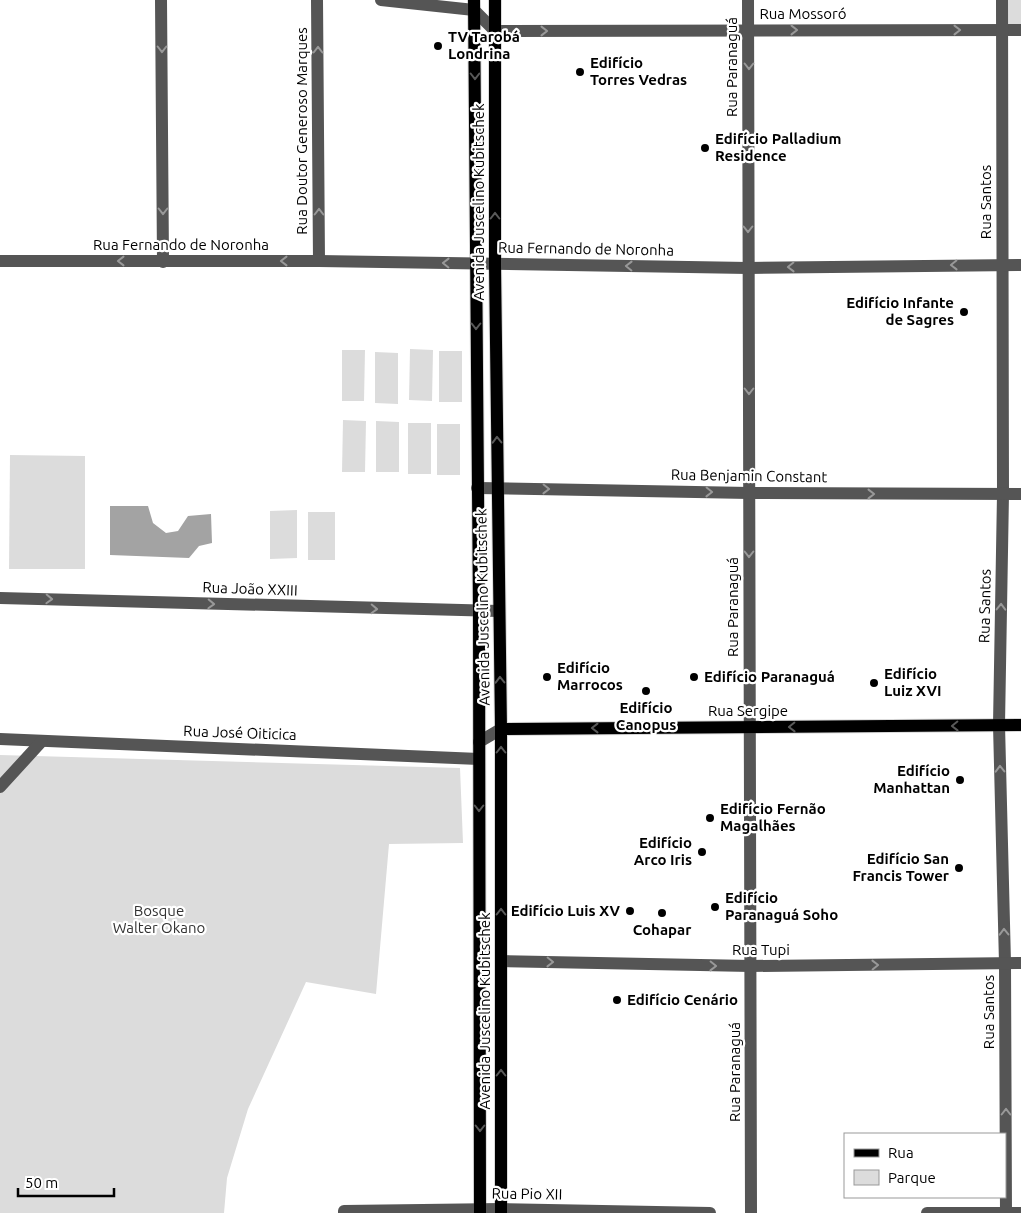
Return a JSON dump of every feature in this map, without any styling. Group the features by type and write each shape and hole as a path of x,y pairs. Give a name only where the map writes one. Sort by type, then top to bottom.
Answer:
{"main road":[{"path":"474,5 488,0"},
{"name":"Avenida Juscelino Kubitschek","path":"495,0 495,265 501,729 501,1211"},
{"name":"Avenida Juscelino Kubitschek","path":"474,5 479,612 480,1211"},
{"name":"Rua Sergipe","path":"501,729 1021,725"}],"street":[{"path":"161,0 163,262"},
{"name":"Rua Doutor Generoso Marques","path":"317,0 319,261"},
{"path":"381,0 474,5 495,31"},
{"name":"Rua Paranaguá","path":"748,0 751,1213"},
{"name":"Rua Santos","path":"1002,0 1003,494 999,725 1005,963 1006,1133"},
{"name":"Rua Mossoró","path":"495,31 1021,30"},
{"name":"Rua Fernando de Noronha","path":"0,261 319,261 748,268 1021,265"},
{"name":"Rua Benjamin Constant","path":"477,488 749,493 1021,494"},
{"name":"Rua João XXIII","path":"0,598 479,612 499,611"},
{"path":"479,742 501,729"},
{"name":"Rua José Oiticica","path":"0,739 479,759"},
{"path":"0,787 42,741"},
{"name":"Rua Tupi","path":"501,961 750,966 1021,963"},
{"name":"Rua Santos","path":"1006,1198 1006,1213"},
{"name":"Rua Pio XII","path":"344,1212 710,1213"},
{"path":"927,1213 1021,1213"}],"green space":[{"path":"1008,0 1021,0 1021,24 1008,24"},
{"path":"410,349 433,350 432,401 409,400"},
{"path":"342,350 365,350 364,401 342,401"},
{"path":"439,351 462,351 462,402 439,402"},
{"path":"375,352 398,353 398,404 375,403"},
{"path":"343,420 366,421 365,472 342,472"},
{"path":"376,421 399,422 399,472 376,472"},
{"path":"408,423 431,423 431,474 408,474"},
{"path":"437,424 460,424 460,475 437,475"},
{"path":"10,455 85,456 85,569 9,569"},
{"path":"297,510 297,558 270,559 270,511"},
{"path":"308,512 335,512 335,560 308,560"},
{"name":"Bosque Walter Okano","path":"0,755 460,768 463,843 389,844 376,994 306,982 248,1109 227,1178 224,1213 0,1213"}],"shaded area":[{"path":"110,506 148,506 153,523 166,533 178,531 188,516 211,514 212,543 199,546 189,558 110,555"}],"place":[{"name":"TV Tarobá Londrina","path":"438,46"},
{"name":"Edifício Torres Vedras","path":"580,72"},
{"name":"Edifício Palladium Residence","path":"705,148"},
{"name":"Edifício Infante de Sagres","path":"964,312"},
{"name":"Edifício Marrocos","path":"547,677"},
{"name":"Edifício Paranaguá","path":"694,677"},
{"name":"Edifício Luiz XVI","path":"874,683"},
{"name":"Edifício Canopus","path":"646,691"},
{"name":"Edifício Manhattan","path":"960,780"},
{"name":"Edifício Fernão Magalhães","path":"710,818"},
{"name":"Edifício Arco Iris","path":"702,852"},
{"name":"Edifício San Francis Tower","path":"959,868"},
{"name":"Edifício Paranaguá Soho","path":"715,907"},
{"name":"Edifício Luis XV","path":"630,911"},
{"name":"Cohapar","path":"662,913"},
{"name":"Edifício Cenário","path":"617,1000"}]}
